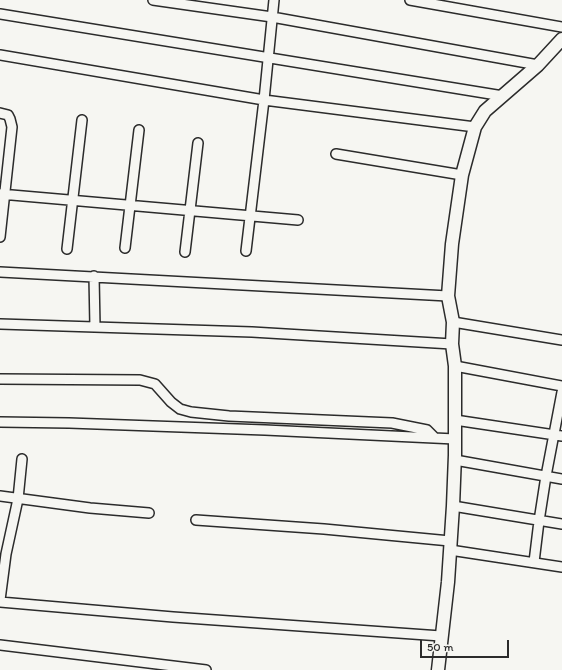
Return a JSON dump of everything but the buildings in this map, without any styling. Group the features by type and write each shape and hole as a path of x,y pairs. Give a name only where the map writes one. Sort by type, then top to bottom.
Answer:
{"street":[{"path":"153,0 272,17 538,65"},
{"path":"246,250 274,0"},
{"path":"410,0 562,28"},
{"path":"0,14 503,96"},
{"path":"438,670 448,582 455,460 455,366 452,344 453,322 448,296 452,244 462,175 475,127 485,111 538,65 562,39"},
{"path":"0,55 264,100 475,127"},
{"path":"0,113 8,115 12,127 2,194 0,237"},
{"path":"67,249 82,120"},
{"path":"125,248 139,130"},
{"path":"185,252 198,142"},
{"path":"336,154 462,175"},
{"path":"2,194 298,220"},
{"path":"0,272 448,296"},
{"path":"94,276 95,327"},
{"path":"453,322 562,340"},
{"path":"0,324 252,332 452,344"},
{"path":"455,366 562,386"},
{"path":"0,379 140,380 155,384 170,402 180,409 190,412 392,423 427,430 435,438"},
{"path":"534,562 546,476 558,435 562,392"},
{"path":"265,430 266,417"},
{"path":"455,420 558,435"},
{"path":"0,422 76,423 265,430 455,439"},
{"path":"22,458 18,498 3,554 0,601 173,617 441,636"},
{"path":"455,460 562,479"},
{"path":"0,496 90,508 149,513"},
{"path":"453,506 562,524"},
{"path":"196,520 324,529 450,546 562,567"},
{"path":"0,645 206,670"}]}
